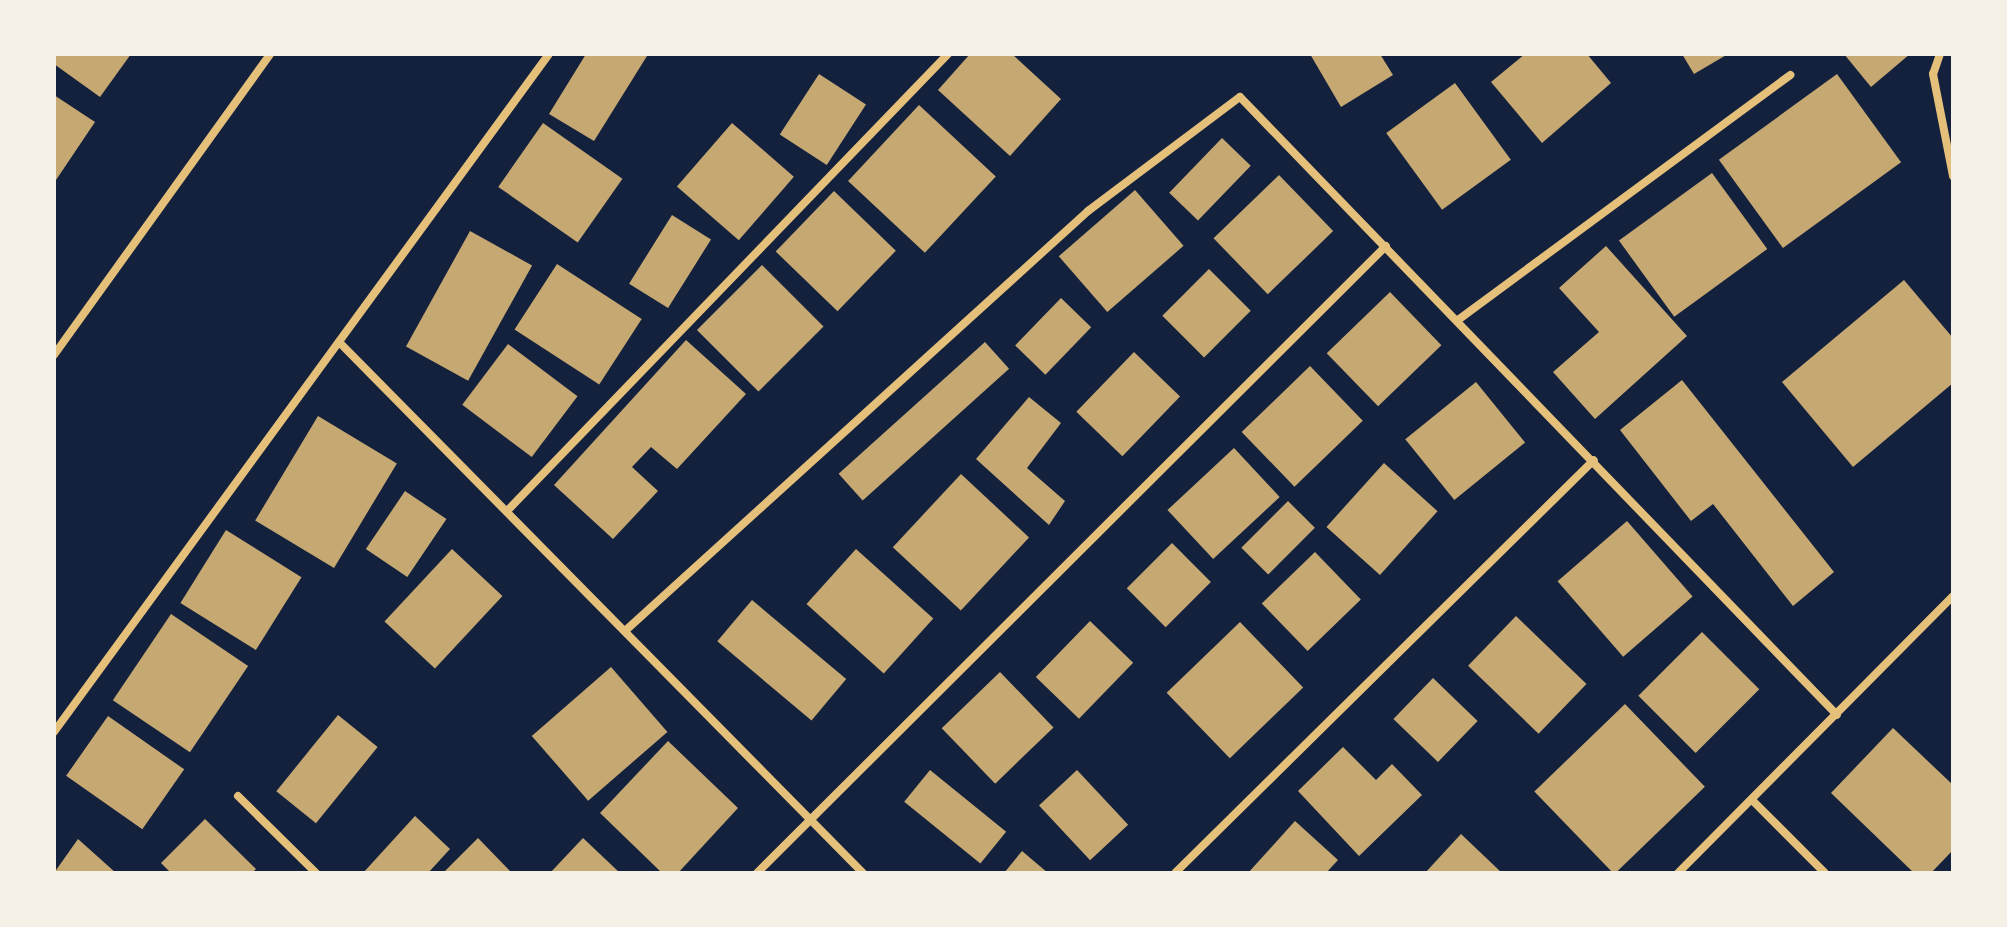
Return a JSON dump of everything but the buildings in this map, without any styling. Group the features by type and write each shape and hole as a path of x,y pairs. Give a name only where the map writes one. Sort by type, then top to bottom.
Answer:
{"street":[{"path":"54,355 270,54"},
{"path":"54,732 549,54"},
{"path":"507,511 948,54"},
{"path":"1940,54 1933,74 1953,176"},
{"path":"1458,320 1790,75"},
{"path":"625,631 1088,211 1228,100 1252,105 1837,715"},
{"path":"757,873 1386,246"},
{"path":"339,342 863,873"},
{"path":"1175,873 1594,460"},
{"path":"1678,873 1953,596"},
{"path":"238,796 316,873"},
{"path":"1752,800 1825,873"}]}
